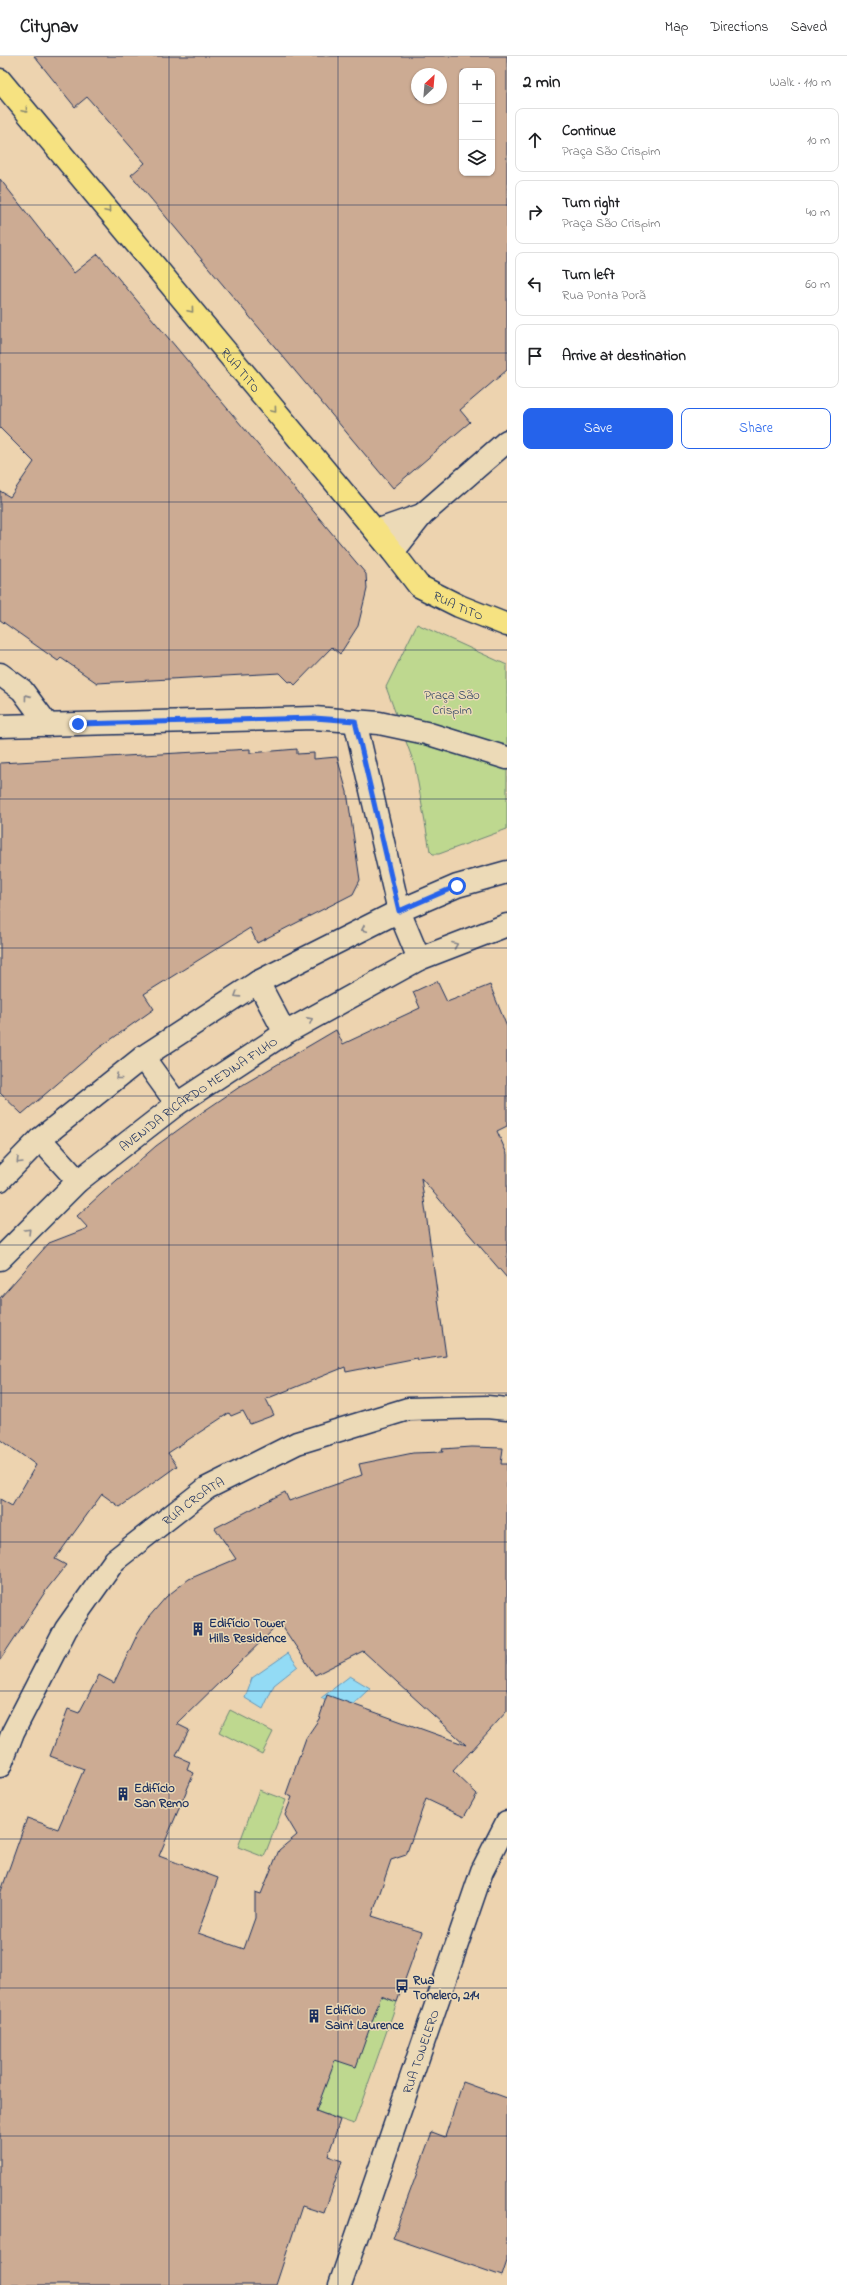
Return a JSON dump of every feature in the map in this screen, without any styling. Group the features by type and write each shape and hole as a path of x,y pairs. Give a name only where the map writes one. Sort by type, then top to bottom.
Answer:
{"main road":[{"name":"RUA TITO","path":"0,80 376,531 419,586 459,606 507,625"}],"street":[{"path":"393,552 422,515 507,441"},
{"path":"376,531 422,515"},
{"path":"0,674 22,690 48,725"},
{"path":"0,726 314,718 378,723 426,733 507,758"},
{"path":"355,721 399,911 419,960 507,925"},
{"path":"0,1180 40,1139 143,1057 258,982 399,911 457,886 507,872"},
{"name":"AVENIDA RICARDO MEDINA FILHO","path":"0,1259 78,1181 177,1104 285,1033 419,960"},
{"path":"258,982 285,1033"},
{"path":"143,1057 177,1104"},
{"path":"40,1139 78,1181"},
{"name":"RUA CROATA","path":"0,1766 13,1732 66,1629 116,1560 206,1488 297,1443 408,1410 487,1407 507,1409"},
{"name":"RUA TONELERO","path":"340,2285 482,1871 507,1822"}],"green space":[{"name":"Praça São Crispim","path":"417,624 507,665 507,829 439,854 433,854 430,851 415,766 386,687"},
{"path":"230,1710 273,1732 262,1754 219,1732"},
{"path":"259,1790 286,1800 264,1857 238,1847"},
{"path":"373,1994 397,2002 354,2124 301,2106 347,2024"}],"water":[{"path":"288,1653 298,1666 274,1685 263,1709 245,1698 252,1678"},
{"path":"350,1676 370,1688 346,1711 321,1698"}],"building":[{"path":"34,56 507,56 507,370 460,410 470,422 393,488 131,175 145,163 87,97 75,107"},
{"path":"0,179 74,273 98,254 366,574 367,589 358,626 340,654 332,647 295,685 291,681 289,682 280,673 97,683 61,658 58,661 0,620 0,491 10,497 34,462 0,428"},
{"path":"250,749 250,753 297,749 297,754 314,753 314,759 337,757 347,792 360,880 353,894 257,943 250,928 144,994 154,1009 99,1048 22,1114 0,1093 0,763"},
{"path":"437,981 447,1002 490,985 507,1027 507,1126 497,1131 507,1154 507,1278 421,1178 446,1356 418,1360 417,1358 346,1372 345,1367 266,1399 274,1415 250,1424 243,1411 231,1416 229,1413 168,1453 177,1466 120,1507 102,1494 55,1559 66,1565 47,1589 0,1660 0,1499 12,1506 36,1465 0,1439 0,1298 49,1243 88,1228 77,1216 101,1194 156,1146 204,1111 244,1084 336,1030 343,1044 420,1008 413,992"},
{"path":"472,1447 503,1448 501,1464 507,1464 507,1711 453,1771 477,1794 464,1817 426,1799 406,1855 391,1860 372,1916 422,1932 397,2002 381,1996 356,2067 335,2060 316,2111 340,2120 328,2156 342,2161 324,2213 302,2206 276,2285 0,2285 0,1894 27,1818 58,1829 84,1769 50,1756 68,1709 79,1713 99,1675 114,1683 137,1635 148,1618 166,1597 189,1579 236,1559 215,1528 285,1492 289,1501 362,1475 359,1464 413,1453 443,1452 442,1449","holes":["280,1623 315,1675 363,1651 466,1745 327,1695 319,1719 306,1738 286,1794 292,1797 285,1815 297,1835 279,1850 261,1894 255,1892 255,1918 244,1949 198,1933 218,1878 159,1856 194,1773 187,1770 190,1762 176,1756 189,1730 177,1724"]},
{"path":"463,2082 507,2098 507,2261 502,2276 393,2238 432,2132 445,2137"}],"place":[{"name":"Edifício Tower Hills Residence","path":"198,1629"},
{"name":"Edifício San Remo","path":"123,1794"},
{"name":"Rua Tonelero, 214","path":"402,1986"},
{"name":"Edifício Saint Laurence","path":"314,2016"}],"route":[{"path":"78,724 314,718 355,721 359,747 399,911 457,886"}]}
